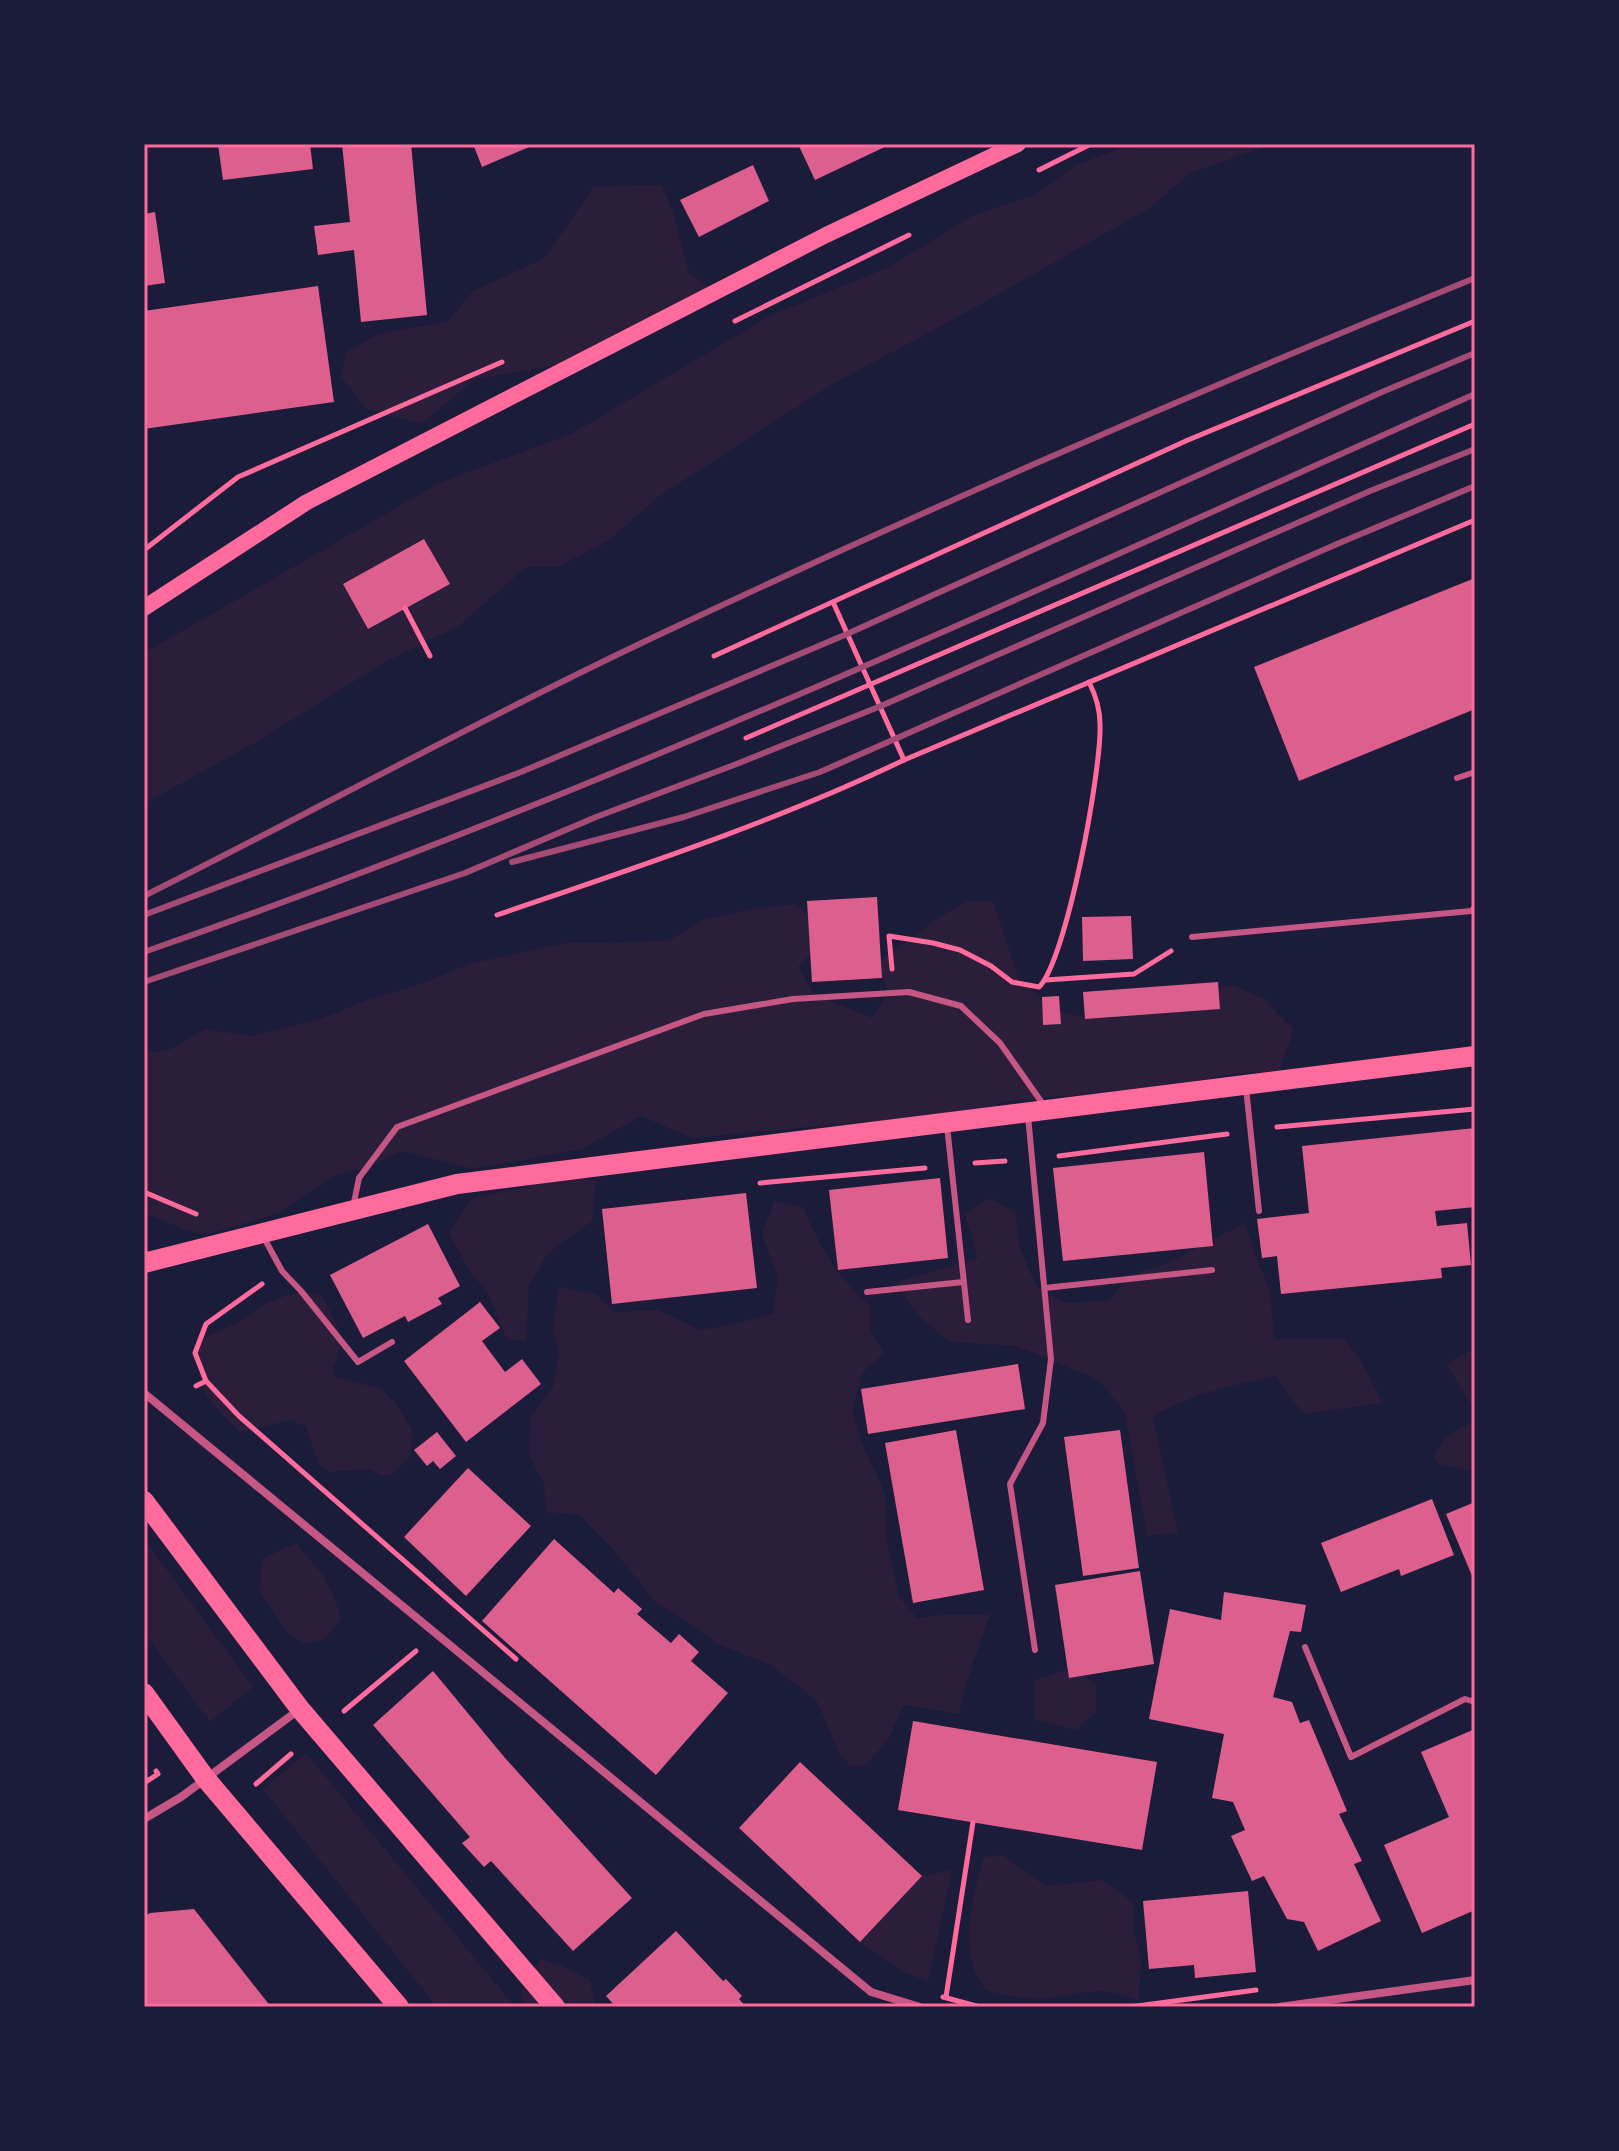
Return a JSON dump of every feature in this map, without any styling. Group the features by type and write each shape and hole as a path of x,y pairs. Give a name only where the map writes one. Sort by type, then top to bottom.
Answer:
{"main road":[{"path":"144,608 307,502 826,235 1018,144"},
{"path":"144,1263 457,1184 1475,1056"},
{"path":"144,1501 300,1709 555,2007"},
{"path":"144,1693 206,1779 399,2007"}],"street":[{"path":"144,1393 871,1992 920,2007"},
{"path":"144,1819 206,1779 300,1709"},
{"path":"1279,2007 1475,1980"}],"lane":[{"path":"1457,778 1475,772"},
{"path":"1192,937 1471,911 1475,907"},
{"path":"352,1210 359,1178 397,1127 704,1014 793,999 909,992 961,1006 1000,1043 1037,1111 1033,1158 1051,1359 1043,1423 1010,1484 1035,1650"},
{"path":"1246,1085 1259,1211"},
{"path":"947,1122 968,1320"},
{"path":"262,1233 282,1271 358,1362 392,1342"},
{"path":"1045,1288 1212,1270"},
{"path":"867,1292 963,1282"},
{"path":"1305,1647 1351,1757 1465,1699 1475,1702"}],"path":[{"path":"714,656 1188,440 1475,321"},
{"path":"746,738 1475,424"},
{"path":"497,915 684,851 837,792 904,760 1475,520"},
{"path":"833,602 904,760"},
{"path":"405,608 430,656"},
{"path":"889,936 960,950 991,966 1012,982 1039,987 1046,980 1063,933 1088,827 1101,725 1098,701 1089,682"},
{"path":"1046,980 1134,974 1192,937"},
{"path":"746,1185 1033,1158 1251,1130 1475,1109"},
{"path":"282,1271 206,1324 195,1353 206,1381 239,1416 520,1663"},
{"path":"196,1386 206,1381"},
{"path":"341,1714 419,1649"},
{"path":"256,1784 301,1745"},
{"path":"144,1783 158,1774"},
{"path":"946,1998 973,1822"}],"shaded area":[{"path":"1132,144 1273,144 1190,173 1150,208 831,385 658,497 608,541 557,567 526,567 459,626 387,661 251,745 144,804 144,653 441,482 571,434 771,315 887,268 974,215 1035,195 1076,165"},
{"path":"662,185 672,209 689,273 715,291 667,317 615,354 473,380 422,424 366,409 341,377 346,352 379,334 448,321 473,291 545,258 594,186"},
{"path":"967,901 993,901 1018,976 1051,1009 1088,1019 1119,1007 1233,985 1264,999 1292,1027 1279,1071 1232,1074 1170,1086 1001,1102 961,1129 863,1122 692,1138 641,1116 582,1149 474,1169 402,1151 364,1168 334,1176 279,1213 209,1234 188,1231 144,1213 144,1054 172,1049 205,1029 251,1036 321,1019 469,964 565,943 668,941 705,919 795,904 825,929 822,942 798,967 814,994 872,1018 889,992 875,965 935,920"},
{"path":"554,1177 596,1180 592,1221 548,1253 529,1285 526,1341 507,1339 487,1291 472,1275 449,1234 471,1198 519,1189"},
{"path":"990,1198 1015,1212 1020,1247 1035,1284 1063,1303 1109,1300 1129,1275 1166,1264 1245,1223 1270,1290 1274,1339 1344,1338 1361,1361 1383,1403 1303,1414 1275,1376 1212,1391 1167,1409 1153,1417 1178,1533 1147,1536 1125,1412 1099,1380 1016,1346 950,1342 920,1317 894,1283 978,1258 965,1214"},
{"path":"774,1201 803,1207 830,1260 870,1306 870,1331 884,1353 863,1372 852,1409 861,1441 885,1493 886,1535 899,1597 917,1618 949,1614 990,1615 959,1714 904,1705 888,1740 865,1766 850,1766 838,1751 817,1701 771,1665 717,1644 656,1603 613,1549 579,1515 546,1512 544,1483 529,1456 530,1417 553,1387 559,1352 553,1333 558,1287 596,1294 615,1312 658,1310 701,1330 773,1313 778,1278 762,1233"},
{"path":"300,1291 321,1296 337,1324 340,1339 333,1369 336,1377 382,1389 398,1406 413,1432 409,1458 392,1474 383,1476 367,1469 330,1472 319,1464 306,1427 290,1420 240,1432 206,1393 199,1372 198,1341 243,1320 265,1303"},
{"path":"1475,1348 1475,1410 1446,1364"},
{"path":"1475,1420 1475,1472 1438,1464 1434,1457 1446,1437"},
{"path":"144,1539 253,1687 210,1722 144,1632"},
{"path":"296,1543 322,1574 334,1595 341,1618 325,1639 304,1644 288,1633 260,1592 262,1559"},
{"path":"1075,1667 1096,1686 1096,1712 1076,1730 1035,1720 1035,1680"},
{"path":"306,1753 515,2007 437,2007 263,1789"},
{"path":"1003,1855 1045,1886 1102,1880 1133,1902 1134,1932 1141,1959 1139,2001 1102,1991 1031,1998 985,1990 970,1953 971,1911 984,1857"},
{"path":"952,1870 928,1981 905,1973 860,1942 922,1876"},
{"path":"541,1959 590,1980 595,2007 524,2007 520,1993"}],"building":[{"path":"218,144 310,144 313,169 223,180"},
{"path":"342,144 411,144 427,315 361,322 354,250 318,255 314,226 350,222"},
{"path":"473,144 536,144 482,167"},
{"path":"798,144 891,144 815,180"},
{"path":"753,165 769,201 699,237 680,200"},
{"path":"155,212 165,283 144,286 144,214"},
{"path":"318,286 334,402 144,429 144,311"},
{"path":"424,539 450,584 368,629 343,584"},
{"path":"1475,578 1475,709 1299,781 1254,667"},
{"path":"877,897 882,978 812,982 807,901"},
{"path":"1131,916 1133,959 1083,961 1082,917"},
{"path":"1218,982 1220,1009 1085,1019 1083,992"},
{"path":"1059,996 1061,1024 1043,1025 1042,997"},
{"path":"1475,1128 1475,1207 1435,1211 1437,1226 1467,1223 1471,1265 1441,1268 1442,1278 1281,1294 1277,1256 1262,1258 1257,1219 1309,1213 1302,1146"},
{"path":"1204,1152 1213,1246 1063,1261 1053,1168"},
{"path":"940,1178 948,1258 838,1270 829,1190"},
{"path":"746,1193 757,1288 612,1304 602,1209"},
{"path":"428,1224 460,1286 438,1298 442,1304 408,1322 405,1316 363,1338 330,1275"},
{"path":"480,1302 500,1328 482,1341 505,1372 522,1359 541,1384 466,1442 404,1361"},
{"path":"1018,1364 1025,1409 868,1434 861,1389"},
{"path":"956,1430 984,1590 913,1603 885,1443"},
{"path":"1120,1430 1139,1568 1083,1576 1064,1437"},
{"path":"437,1432 456,1456 440,1469 433,1461 427,1466 414,1450"},
{"path":"468,1468 531,1526 466,1596 404,1537"},
{"path":"1432,1499 1454,1555 1401,1576 1399,1569 1341,1592 1321,1543"},
{"path":"1475,1502 1475,1583 1446,1514"},
{"path":"554,1539 614,1593 618,1588 642,1609 637,1614 671,1643 679,1634 699,1652 691,1661 728,1693 656,1775 482,1621"},
{"path":"1140,1571 1154,1664 1069,1678 1055,1585"},
{"path":"1224,1592 1306,1605 1301,1632 1290,1631 1273,1697 1292,1702 1300,1723 1309,1720 1347,1811 1339,1814 1362,1861 1354,1864 1381,1921 1318,1951 1304,1922 1287,1919 1264,1876 1252,1881 1231,1836 1245,1830 1233,1802 1212,1798 1224,1734 1149,1719 1170,1609 1221,1620"},
{"path":"433,1671 505,1758 632,1898 573,1951 491,1861 484,1867 462,1843 470,1837 373,1725"},
{"path":"913,1721 1157,1762 1142,1850 898,1810"},
{"path":"1475,1729 1475,1910 1422,1933 1384,1845 1449,1817 1421,1752"},
{"path":"800,1762 922,1876 860,1942 739,1828"},
{"path":"1248,1891 1256,1972 1195,1978 1194,1965 1149,1969 1143,1901"},
{"path":"194,1909 271,2007 144,2007 144,1917 150,1913"},
{"path":"676,1931 723,1981 726,1979 742,1996 739,1999 746,2007 616,2007 606,1996"}],"railway":[{"path":"144,896 616,655 1077,445 1475,278"},
{"path":"144,915 521,772 847,634 1475,353"},
{"path":"144,952 314,891 649,758 981,615 1475,394"},
{"path":"144,982 465,873 596,817 881,706 1370,491 1475,449"},
{"path":"512,862 684,817 820,772 1475,486"}]}
